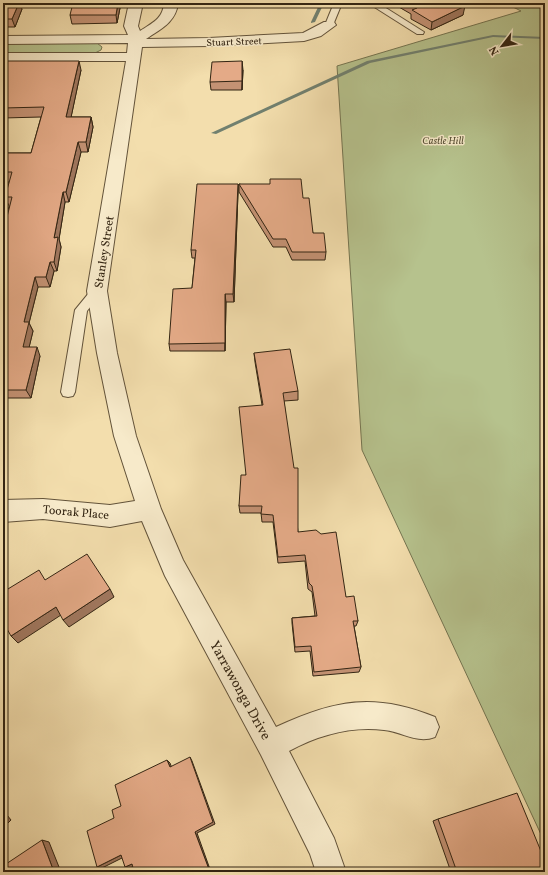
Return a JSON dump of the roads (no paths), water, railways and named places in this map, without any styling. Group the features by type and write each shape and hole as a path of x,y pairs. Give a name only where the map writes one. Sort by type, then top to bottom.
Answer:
{"street":[{"name":"Stanley Street","path":"136,3 131,26 135,47 97,291 107,353 125,436 149,508"},
{"path":"135,47 165,20 170,12 171,3"},
{"name":"Stuart Street","path":"3,57 135,47 304,37 316,33 329,24"},
{"name":"Stuart Street","path":"3,40 135,47"},
{"name":"Toorak Place","path":"3,511 43,509 110,516 149,508"},
{"name":"Yarrawonga Drive","path":"149,508 174,568 271,745 323,849 331,872"},
{"path":"271,745 297,730 348,716 387,716 425,728"}],"lane":[{"path":"329,24 338,3"},
{"path":"372,3 420,32"},
{"path":"68,392 81,310 97,291"}],"waterway":[{"path":"313,22 322,3"},
{"path":"214,133 369,62 493,36 545,38"}],"park label":[{"name":"Castle Hill","path":"443,140"}]}
